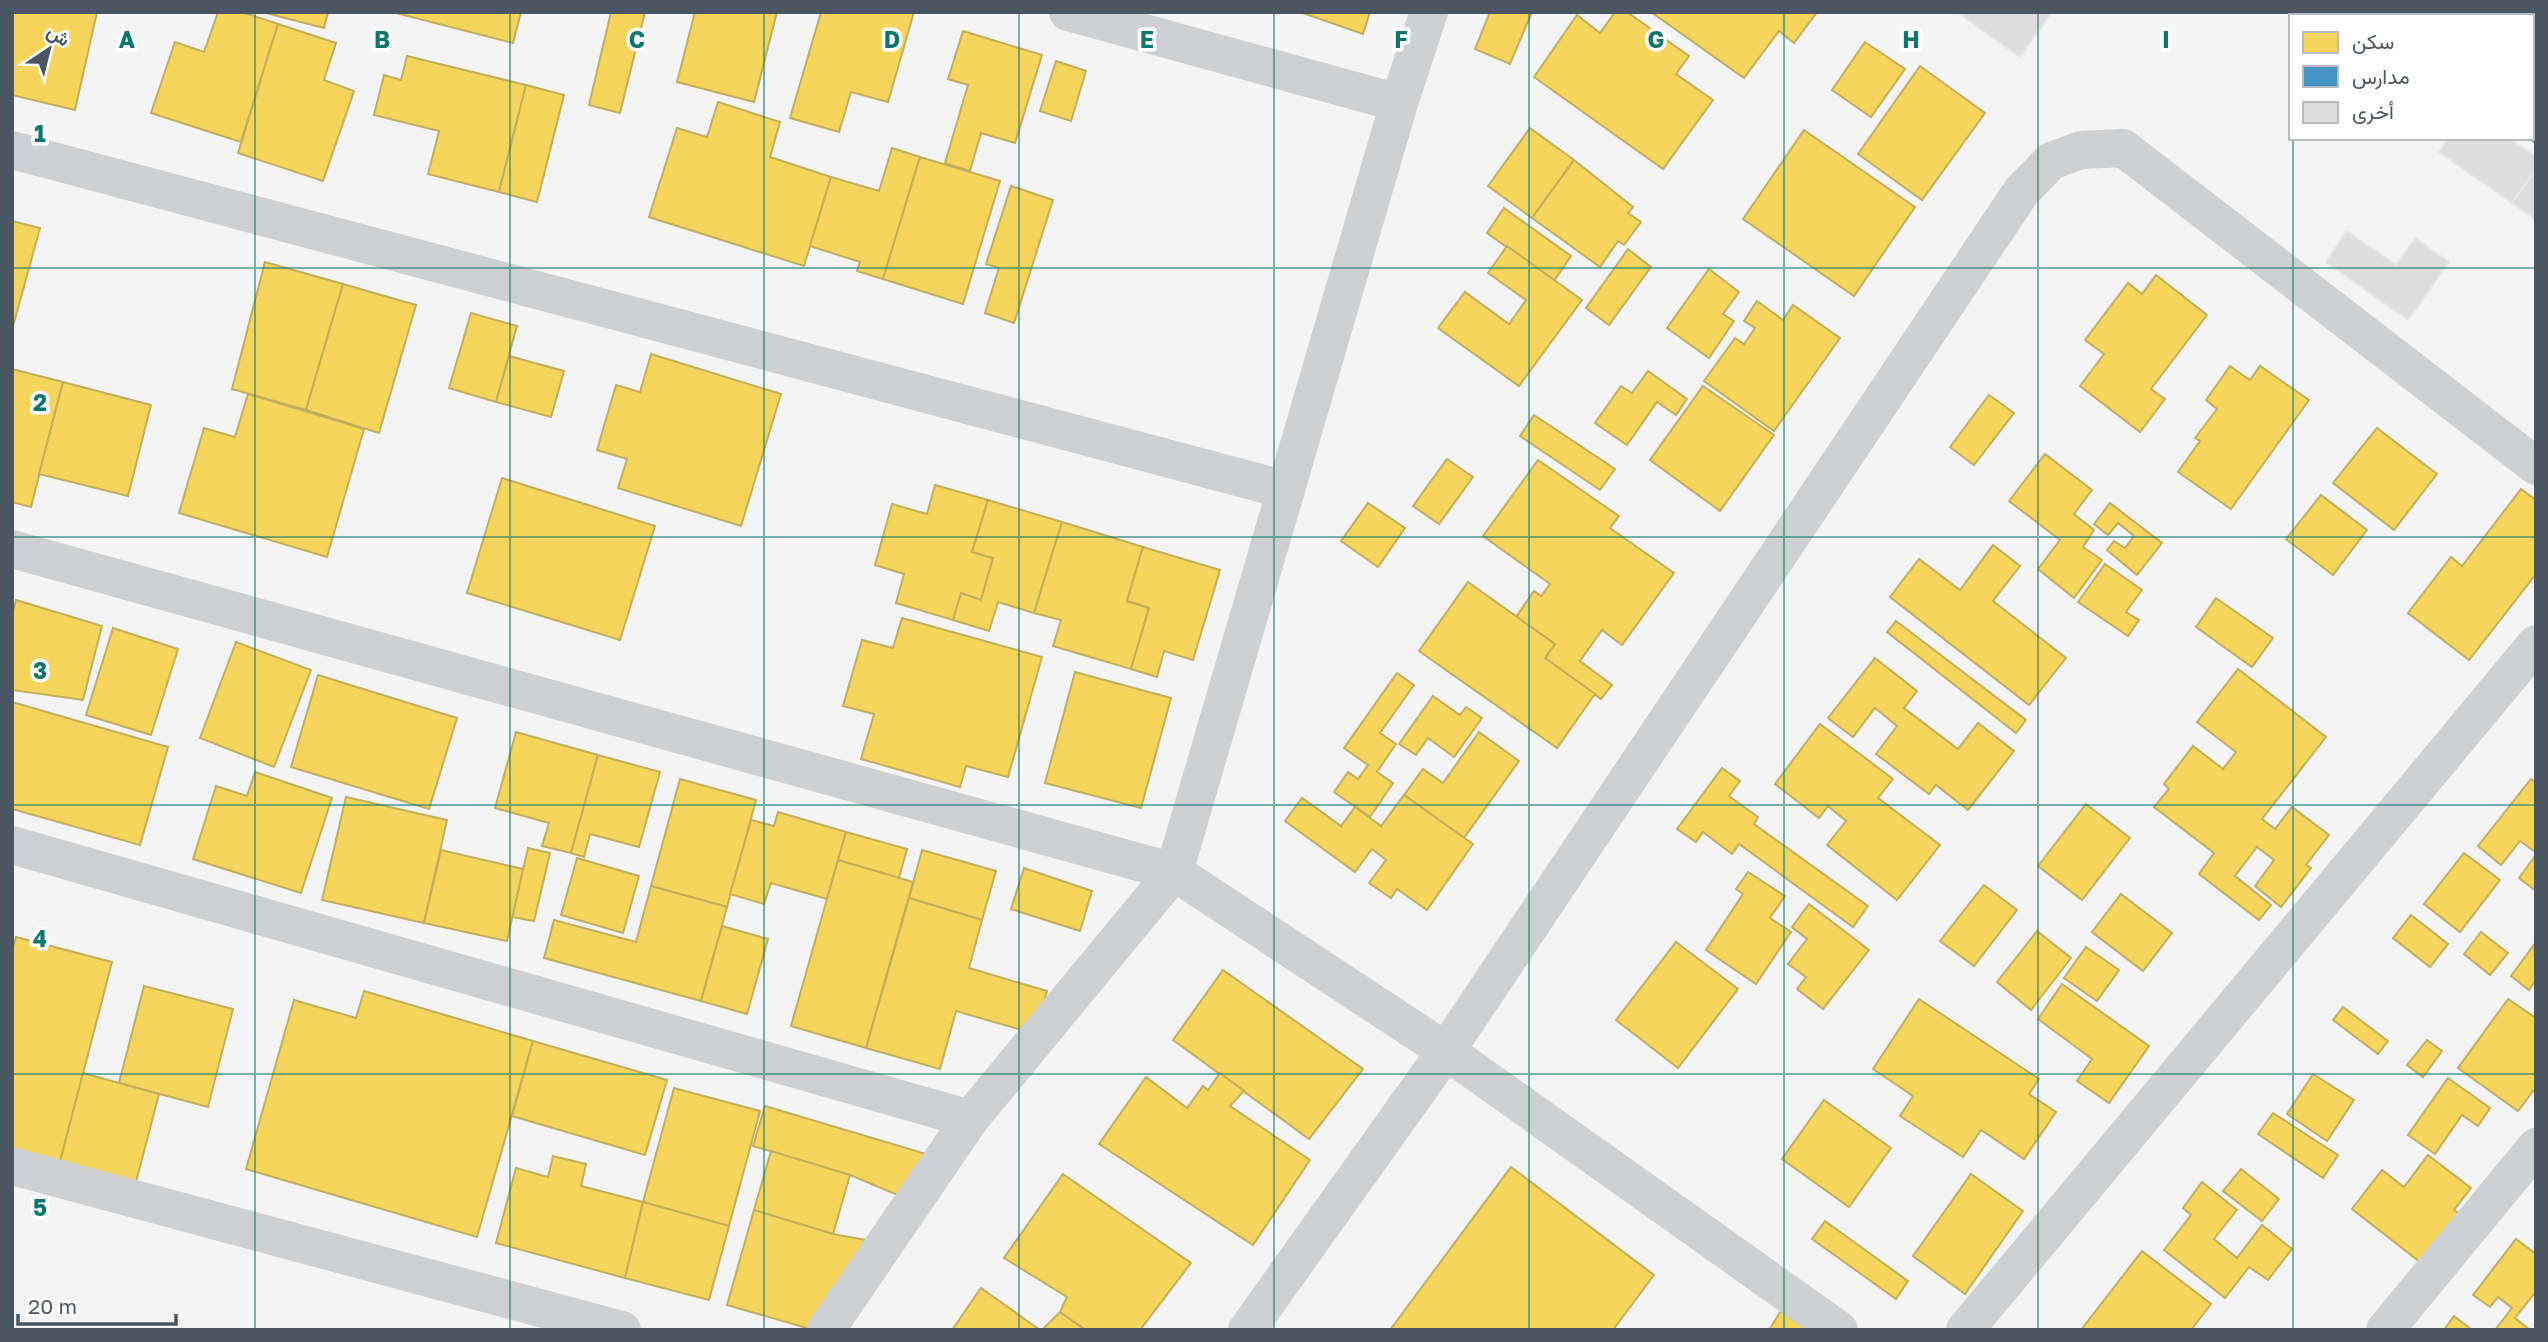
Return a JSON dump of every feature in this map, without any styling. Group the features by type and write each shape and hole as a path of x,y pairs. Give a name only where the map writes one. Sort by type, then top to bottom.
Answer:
{"street":[{"path":"1068,12 1399,103"},
{"path":"826,1330 970,1119 1174,872 1399,103 1429,12"},
{"path":"1247,1330 1446,1051 2021,192 2051,161 2081,150 2123,148 2536,466"},
{"path":"12,150 1286,490"},
{"path":"12,549 1174,872 1446,1051 1839,1330"},
{"path":"1965,1330 2536,644"},
{"path":"12,845 970,1119"},
{"path":"2385,1330 2536,1147"},
{"path":"12,1166 622,1330"}],"building: سكن":[{"path":"13,12 97,12 75,110 12,95"},
{"path":"218,12 242,12 278,24 241,142 151,113 175,42 204,52"},
{"path":"262,12 328,12 324,28"},
{"path":"392,12 521,12 513,43"},
{"path":"611,12 645,12 620,113 589,105"},
{"path":"695,12 777,12 754,102 677,82"},
{"path":"821,12 914,12 888,102 851,92 839,132 790,118"},
{"path":"1300,12 1370,12 1363,34"},
{"path":"1490,12 1532,12 1510,64 1475,49"},
{"path":"1615,12 1627,12 1689,56 1676,74 1713,100 1663,169 1534,77 1577,15 1600,33"},
{"path":"1651,12 1817,12 1794,43 1779,31 1744,78"},
{"path":"278,24 336,43 324,80 354,91 323,181 238,153"},
{"path":"963,31 1042,55 1015,143 981,133 970,171 945,163 968,85 948,79"},
{"path":"1865,42 1905,69 1871,117 1832,90"},
{"path":"407,56 526,85 499,192 428,174 439,131 374,115 384,75 401,80"},
{"path":"1056,61 1086,71 1071,121 1040,111"},
{"path":"1920,66 1985,113 1922,200 1858,154"},
{"path":"526,85 564,95 537,202 499,192"},
{"path":"718,102 780,122 770,157 831,177 804,266 649,217 677,128 707,137"},
{"path":"1530,128 1574,160 1532,218 1488,186"},
{"path":"1804,130 1915,207 1854,296 1743,219"},
{"path":"892,148 920,157 883,279 857,271 860,262 810,246 831,177 879,191"},
{"path":"920,157 1000,181 963,304 883,279"},
{"path":"1574,160 1633,207 1628,213 1641,222 1624,245 1618,241 1600,267 1532,218"},
{"path":"1011,186 1053,200 1014,323 985,313 999,268 986,264"},
{"path":"1504,208 1571,256 1554,281 1487,233"},
{"path":"12,221 40,228 12,330"},
{"path":"1507,246 1582,300 1519,386 1438,328 1465,292 1509,324 1526,300 1488,273"},
{"path":"1628,249 1651,267 1609,325 1586,308"},
{"path":"265,262 343,284 306,410 232,389"},
{"path":"1709,269 1739,292 1723,314 1734,321 1709,358 1667,328"},
{"path":"2156,275 2207,315 2151,389 2165,399 2140,432 2080,386 2104,354 2085,340 2128,283 2142,294"},
{"path":"343,284 416,305 379,433 306,410"},
{"path":"1757,301 1783,320 1793,305 1840,338 1774,431 1704,381 1735,338 1744,344 1755,328 1744,321"},
{"path":"471,313 517,326 496,402 449,388"},
{"path":"651,354 781,394 741,526 618,488 627,459 597,450 616,385 640,392"},
{"path":"509,356 564,371 551,417 496,402"},
{"path":"2230,366 2250,380 2260,366 2309,400 2231,509 2178,472 2200,441 2195,438 2217,409 2206,400"},
{"path":"12,369 63,382 31,507 12,502"},
{"path":"1648,371 1687,399 1676,415 1657,402 1627,445 1595,423 1621,386 1632,393"},
{"path":"63,382 151,405 128,496 39,474"},
{"path":"1703,386 1774,435 1720,511 1650,460"},
{"path":"248,394 364,429 327,557 179,513 204,428 235,437"},
{"path":"1989,395 2014,413 1974,465 1950,447"},
{"path":"1534,415 1615,469 1600,490 1520,436"},
{"path":"2377,428 2437,474 2394,530 2333,483"},
{"path":"2045,454 2092,490 2074,514 2094,530 2083,547 2102,560 2074,598 2038,569 2060,540 2009,501"},
{"path":"1447,459 1473,477 1439,524 1413,506"},
{"path":"1538,460 1619,516 1610,528 1674,573 1622,645 1602,630 1580,661 1612,685 1601,699 1545,658 1555,644 1516,617 1534,591 1541,596 1550,584 1483,536"},
{"path":"502,478 655,526 620,640 467,593"},
{"path":"935,485 988,500 972,552 993,558 981,600 961,593 953,620 896,603 904,574 875,565 892,504 927,514"},
{"path":"2521,489 2536,500 2536,574 2469,660 2408,613 2451,557 2462,566"},
{"path":"2321,495 2367,530 2333,575 2286,539"},
{"path":"988,500 1062,522 1034,613 998,602 989,631 953,620 961,593 981,600 993,558 972,552"},
{"path":"1368,503 1405,528 1378,567 1341,541"},
{"path":"2110,503 2162,543 2137,575 2107,550 2114,541 2125,548 2134,536 2118,523 2108,535 2094,524"},
{"path":"1062,522 1143,547 1127,601 1149,608 1131,669 1053,646 1061,620 1034,613"},
{"path":"1993,545 2020,566 1993,601 2066,658 2029,705 1890,597 1919,559 1960,590"},
{"path":"1143,547 1220,570 1193,660 1164,651 1157,677 1131,669 1149,608 1127,601"},
{"path":"2105,564 2142,590 2126,612 2139,620 2128,636 2078,602"},
{"path":"1468,582 1555,644 1545,658 1595,694 1557,748 1419,651"},
{"path":"2216,598 2273,638 2252,667 2196,627"},
{"path":"16,600 102,626 83,700 12,690 12,615"},
{"path":"902,618 1042,657 1008,777 966,766 960,787 861,759 874,714 843,706 862,640 893,648"},
{"path":"1896,621 2026,720 2016,733 1887,632"},
{"path":"113,628 178,649 151,735 86,715"},
{"path":"236,642 311,670 274,767 200,738"},
{"path":"1875,658 1917,691 1904,708 1958,749 1978,723 2014,751 1968,810 1936,785 1929,794 1876,754 1897,726 1875,708 1853,737 1828,718"},
{"path":"2238,669 2326,737 2262,819 2275,829 2292,807 2329,835 2306,865 2311,868 2281,907 2255,886 2274,860 2257,847 2235,876 2271,905 2259,920 2199,874 2214,853 2154,807 2169,789 2164,784 2193,746 2223,769 2236,752 2197,722"},
{"path":"1075,672 1171,698 1141,808 1045,783"},
{"path":"1397,673 1414,685 1380,733 1396,744 1377,772 1393,783 1370,817 1334,792 1348,772 1358,779 1368,765 1344,748"},
{"path":"318,675 457,718 429,809 291,767"},
{"path":"1433,696 1460,715 1466,707 1482,718 1454,757 1428,738 1416,755 1399,744"},
{"path":"12,702 168,747 140,845 12,809"},
{"path":"1820,724 1893,779 1878,798 1940,845 1897,900 1827,845 1846,821 1828,806 1819,818 1775,784"},
{"path":"516,732 598,755 571,853 542,846 549,823 495,808"},
{"path":"1479,732 1519,761 1464,838 1404,795 1423,769 1443,783"},
{"path":"598,755 660,772 639,847 590,834 584,857 571,853"},
{"path":"1722,768 1740,781 1729,796 1758,817 1754,824 1868,906 1853,927 1739,844 1732,854 1703,832 1696,842 1677,829"},
{"path":"255,772 332,798 301,893 193,859 216,786 247,796"},
{"path":"680,779 756,800 727,907 651,886"},
{"path":"2531,779 2536,783 2536,849 2534,851 2520,841 2501,865 2478,846"},
{"path":"1404,795 1473,844 1427,910 1397,889 1391,898 1369,883 1386,860 1372,849 1355,872 1285,821 1302,798 1341,826 1355,807 1381,826"},
{"path":"346,797 447,820 424,923 322,900"},
{"path":"2086,804 2130,838 2082,900 2038,866"},
{"path":"778,812 846,832 827,899 771,883 764,904 730,894 751,820 774,826"},
{"path":"846,832 907,849 899,878 838,860"},
{"path":"528,848 550,853 534,921 512,917"},
{"path":"441,850 523,869 507,941 424,923"},
{"path":"922,850 996,871 982,920 909,898"},
{"path":"2464,853 2500,880 2460,932 2424,904"},
{"path":"2536,856 2536,891 2519,878"},
{"path":"577,858 639,876 623,933 561,915"},
{"path":"838,860 913,882 866,1048 791,1026"},
{"path":"1024,868 1092,891 1080,931 1011,909"},
{"path":"1748,872 1785,896 1770,918 1791,932 1756,984 1706,950 1743,894 1736,889"},
{"path":"1984,885 2017,910 1974,966 1940,941"},
{"path":"651,886 727,907 701,1001 544,958 554,920 636,942"},
{"path":"2121,894 2172,933 2143,971 2092,932"},
{"path":"909,898 982,920 969,968 1047,991 1035,1034 956,1011 940,1069 866,1048"},
{"path":"1809,904 1869,950 1823,1009 1797,989 1806,977 1788,964 1807,939 1792,927"},
{"path":"2411,915 2448,944 2430,967 2393,938"},
{"path":"722,926 768,939 747,1014 701,1001"},
{"path":"2037,931 2071,958 2031,1010 1997,982"},
{"path":"2481,932 2508,953 2490,975 2464,954"},
{"path":"16,937 112,962 60,1162 12,1150 12,950"},
{"path":"1676,942 1738,989 1678,1068 1616,1020"},
{"path":"2536,942 2536,980 2529,990 2511,976"},
{"path":"2086,947 2119,970 2097,1001 2064,978"},
{"path":"1223,970 1363,1069 1309,1139 1173,1040"},
{"path":"2062,984 2149,1046 2109,1103 2077,1081 2092,1059 2038,1019"},
{"path":"144,986 233,1009 208,1107 119,1083"},
{"path":"364,991 533,1041 477,1237 246,1169 294,1000 356,1018"},
{"path":"1919,999 2039,1079 2029,1094 2056,1112 2024,1159 1981,1130 1963,1157 1900,1116 1913,1096 1873,1069"},
{"path":"2508,999 2536,1018 2536,1087 2518,1111 2458,1068"},
{"path":"2343,1007 2388,1041 2378,1054 2333,1020"},
{"path":"2427,1040 2442,1051 2423,1077 2407,1065"},
{"path":"533,1041 667,1080 645,1155 512,1116"},
{"path":"83,1073 159,1094 136,1182 60,1162"},
{"path":"1220,1073 1244,1091 1230,1106 1310,1160 1253,1245 1099,1144 1146,1077 1187,1108 1203,1086 1208,1090"},
{"path":"2313,1074 2354,1100 2327,1141 2287,1114"},
{"path":"2448,1078 2490,1108 2478,1126 2462,1115 2435,1154 2408,1135"},
{"path":"674,1088 760,1111 729,1226 643,1202"},
{"path":"1824,1100 1891,1148 1849,1207 1782,1159"},
{"path":"765,1106 933,1156 900,1196 850,1175 753,1146"},
{"path":"2273,1113 2338,1155 2323,1178 2258,1134"},
{"path":"771,1151 850,1175 833,1234 754,1210"},
{"path":"2428,1155 2471,1188 2454,1210 2467,1219 2429,1269 2352,1209 2382,1170 2404,1187"},
{"path":"553,1156 586,1164 581,1186 643,1202 625,1278 496,1243 516,1168 548,1177"},
{"path":"1511,1167 1654,1275 1613,1330 1390,1330"},
{"path":"2241,1169 2279,1199 2262,1221 2223,1191"},
{"path":"1063,1174 1191,1263 1140,1330 1086,1330 1060,1312 1067,1297 1004,1258"},
{"path":"1971,1174 2023,1211 1965,1294 1913,1256"},
{"path":"2202,1182 2237,1210 2214,1239 2237,1258 2262,1225 2292,1249 2268,1280 2249,1267 2225,1298 2164,1250 2191,1215 2183,1208"},
{"path":"643,1202 729,1226 709,1300 625,1278"},
{"path":"754,1210 833,1234 877,1242 814,1330 727,1305"},
{"path":"1825,1221 1908,1281 1896,1299 1812,1239"},
{"path":"2516,1239 2536,1254 2536,1295 2534,1294 2515,1318 2530,1330 2495,1330 2512,1308 2498,1297 2490,1307 2473,1295"},
{"path":"2142,1251 2211,1304 2191,1330 2081,1330"},
{"path":"981,1288 1040,1330 952,1330"},
{"path":"1781,1311 1808,1330 1769,1330"},
{"path":"1060,1312 1085,1330 1042,1330"},
{"path":"2454,1316 2472,1330 2444,1330"}],"building: مدارس":[{"path":"2534,86 2536,87 2536,143 2532,140 2534,140"}],"building: أخرى":[{"path":"1957,12 2052,12 2020,57"},
{"path":"2448,140 2512,140 2536,157 2536,169 2512,203 2439,152"},
{"path":"2536,169 2536,220 2512,203"},
{"path":"2347,231 2396,265 2415,238 2449,262 2408,320 2326,262"}]}
